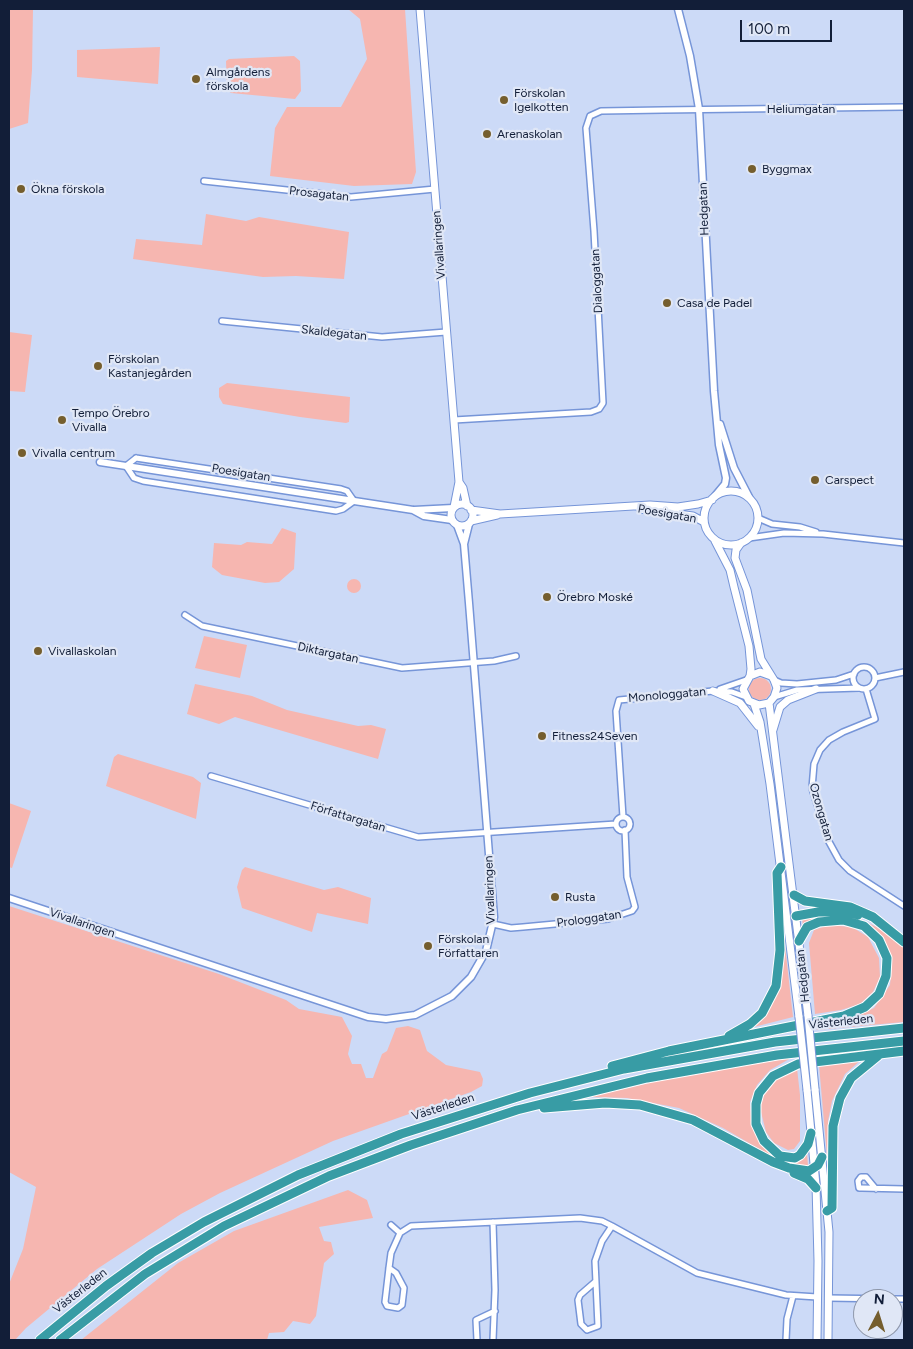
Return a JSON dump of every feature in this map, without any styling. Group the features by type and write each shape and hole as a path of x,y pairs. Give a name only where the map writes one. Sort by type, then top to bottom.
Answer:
{"highway":[{"path":"722,1040 756,1019 773,994 779,968 777,873 782,867"},
{"path":"794,895 805,901 840,904 864,913 873,917 904,942"},
{"path":"792,917 818,912 847,912 860,915 864,913"},
{"path":"570,1083 584,1074 669,1051 844,1016 865,1007 879,994 886,976 886,958 879,940 864,926 843,920 818,922 808,928 799,940"},
{"name":"Västerleden","path":"40,1340 88,1300 152,1253 254,1195 401,1134 475,1109 633,1067 732,1049 904,1028"},
{"name":"Västerleden","path":"60,1340 167,1259 218,1229 329,1176 411,1145 539,1105 603,1088 701,1067 777,1055 904,1041"},
{"path":"811,1133 808,1144 794,1158 780,1156 771,1149 760,1133 755,1115 757,1099 765,1084 782,1070 798,1064 904,1051"},
{"path":"827,1211 832,1208 833,1126 840,1098 856,1072 881,1054"},
{"path":"539,1105 544,1108 613,1103 665,1111 707,1126 773,1162 804,1171 814,1168 822,1157"},
{"path":"789,1168 791,1172 816,1186"}],"main road":[{"name":"Vivallaringen","path":"420,9 459,482 454,507"},
{"name":"Vivallaringen","path":"459,482 463,488 469,508"},
{"path":"713,538 730,545 741,543 749,538 757,526 758,518 754,503 748,497 733,490 713,498 705,511 704,522 730,570 749,646 752,669 744,689 746,697 754,704 772,700 777,688 761,659 747,590 735,558 736,550 741,543"},
{"name":"Poesigatan","path":"470,522 500,514 650,505 678,507 698,504 713,498"},
{"path":"460,504 469,508 470,522 462,526 454,522 450,514 454,507 460,504"},
{"name":"Poesigatan","path":"630,507 670,515 693,516 704,522"},
{"name":"Poesigatan","path":"469,508 500,514"},
{"path":"748,678 760,672 772,678"},
{"path":"772,736 780,707 794,696 816,689"},
{"path":"713,691 740,703 755,720 762,735"},
{"name":"Hedgatan","path":"772,700 772,736 794,895 792,917 799,1017 816,1186 816,1340"},
{"name":"Hedgatan","path":"754,704 762,735 782,867 792,917 799,940 808,1016 830,1242 828,1340"},
{"path":"817,1297 829,1298"}],"street":[{"name":"Hedgatan","path":"678,9 690,56 699,109 718,445 726,478 725,484 713,498"},
{"name":"Heliumgatan","path":"699,109 904,107"},
{"name":"Dialoggatan","path":"454,420 591,412 599,409 603,403 603,380 586,128 590,116 601,112 699,109"},
{"name":"Prosagatan","path":"204,181 351,197 435,190"},
{"name":"Skaldegatan","path":"222,321 382,338 446,332"},
{"name":"Hedgatan","path":"716,412 734,468 748,497"},
{"name":"Poesigatan","path":"126,466 131,460 136,458 150,459 341,489 347,491 354,501"},
{"name":"Poesigatan","path":"100,462 413,510 454,507"},
{"name":"Poesigatan","path":"126,466 134,478 143,481 336,511 343,510 354,501"},
{"name":"Poesigatan","path":"413,510 424,516 454,522"},
{"path":"758,518 772,524 800,527 823,534"},
{"name":"Vivallaringen","path":"9,898 345,1012 370,1018 380,1019 416,1015 452,996 471,977 479,964 486,951 493,924 488,833 464,544 454,522"},
{"name":"Vivallaringen","path":"464,544 470,522"},
{"path":"749,538 773,533 823,534 904,543"},
{"name":"Diktargatan","path":"185,615 202,626 395,668 494,661 516,656"},
{"path":"772,700 788,691 866,689 873,684 872,671 865,668 858,669 854,674 853,681 859,688"},
{"path":"874,678 904,672"},
{"path":"772,678 781,683 797,684 836,680 854,674"},
{"name":"Monologgatan","path":"713,691 748,678"},
{"name":"Ozongatan","path":"866,689 875,719 829,740 820,750 814,764 812,788 828,840 839,860 850,872 904,906"},
{"name":"Monologgatan","path":"624,817 616,711 618,702 623,698 713,691 732,692 746,697"},
{"name":"Författargatan","path":"211,776 410,836 488,833"},
{"path":"624,817 629,823 625,830 619,829 616,824 618,819 624,817"},
{"path":"488,833 616,824"},
{"name":"Prologgatan","path":"493,924 510,928 523,927 608,919 632,911 635,907 627,882 625,830"},
{"path":"876,1188 904,1190"},
{"path":"389,1268 396,1273 404,1288 402,1305 398,1308 387,1306 385,1302 389,1268 393,1245 400,1233 411,1226 418,1224 580,1218 602,1221 697,1273 793,1296 817,1297"},
{"path":"493,1222 493,1340"},
{"path":"391,1225 400,1233"},
{"path":"595,1282 580,1295 578,1300 581,1324 587,1330 598,1326 595,1282 596,1254 612,1226"},
{"path":"786,1340 787,1319 793,1296"},
{"path":"829,1298 853,1298"},
{"path":"478,1340 476,1320 494,1311"}],"shaded area":[{"path":"9,9 33,9 32,70 28,123 9,129"},
{"path":"348,9 405,9 416,172 412,184 354,186 270,176 275,128 287,107 341,107 367,59 360,19"},
{"path":"160,47 158,84 77,77 77,50"},
{"path":"294,56 300,61 301,91 295,99 231,93 227,89 226,61 229,59"},
{"path":"206,214 246,221 259,217 349,232 344,279 296,276 263,277 133,259 136,239 202,245"},
{"path":"9,332 32,335 25,392 9,391"},
{"path":"227,383 350,397 349,422 300,417 223,404 219,397 219,388"},
{"path":"282,528 296,533 294,569 279,582 265,583 222,575 212,567 214,543 241,545 247,542 272,544"},
{"path":"351,579 357,579 361,586 357,593 351,593 347,589 347,583"},
{"path":"204,636 247,645 240,678 195,668"},
{"path":"760,678 770,685 771,689 764,699 760,700 750,693 749,689 756,679"},
{"path":"195,684 252,696 287,710 358,726 371,725 386,729 378,759 235,717 219,724 187,714"},
{"path":"118,754 193,777 201,783 196,819 106,786 114,757"},
{"path":"9,803 31,811 12,868 9,867"},
{"path":"245,867 324,890 338,887 371,898 368,924 317,913 312,932 242,908 237,887 242,870"},
{"path":"9,906 219,974 286,1000 299,1009 342,1017 352,1036 348,1054 352,1064 361,1064 366,1078 373,1078 382,1054 387,1051 396,1028 408,1026 420,1030 427,1051 446,1065 480,1072 483,1079 482,1086 471,1092 333,1141 220,1193 181,1214 97,1269 26,1328 15,1340 9,1340 9,1284 23,1249 36,1187 9,1172"},
{"path":"781,910 793,1017 750,1028 770,1006"},
{"path":"811,915 855,916 886,932 904,946 904,1022 817,1030 816,1025 855,1017 874,1008 890,985 892,962 885,941 871,927 840,917 826,916 815,918 803,927 802,917"},
{"path":"828,925 852,927 868,937 879,958 880,977 873,992 860,1004 841,1010 815,1014 809,943 814,930"},
{"path":"791,1058 770,1070 757,1085 750,1102 751,1117 755,1132 765,1148 774,1156 801,1159 807,1153 808,1166 792,1165 775,1158 723,1128 679,1108 627,1098 589,1097 679,1076"},
{"path":"861,1060 845,1074 832,1101 828,1121 828,1167 819,1065"},
{"path":"797,1068 800,1095 800,1141 794,1149 788,1150 774,1143 766,1132 760,1108 765,1091 774,1080"},
{"path":"348,1190 367,1200 373,1218 319,1227 324,1241 331,1242 334,1254 324,1263 316,1316 310,1324 293,1321 284,1332 269,1333 267,1340 81,1340 178,1263 234,1231"}],"place":[{"name":"Almgårdens förskola","path":"196,79"},
{"name":"Förskolan Igelkotten","path":"504,100"},
{"name":"Arenaskolan","path":"487,134"},
{"name":"Byggmax","path":"752,169"},
{"name":"Ökna förskola","path":"21,189"},
{"name":"Casa de Padel","path":"667,303"},
{"name":"Förskolan Kastanjegården","path":"98,366"},
{"name":"Tempo Örebro Vivalla","path":"62,420"},
{"name":"Vivalla centrum","path":"22,453"},
{"name":"Carspect","path":"815,480"},
{"name":"Örebro Moské","path":"547,597"},
{"name":"Vivallaskolan","path":"38,651"},
{"name":"Fitness24Seven","path":"542,736"},
{"name":"Rusta","path":"555,897"},
{"name":"Förskolan Författaren","path":"428,946"}]}
